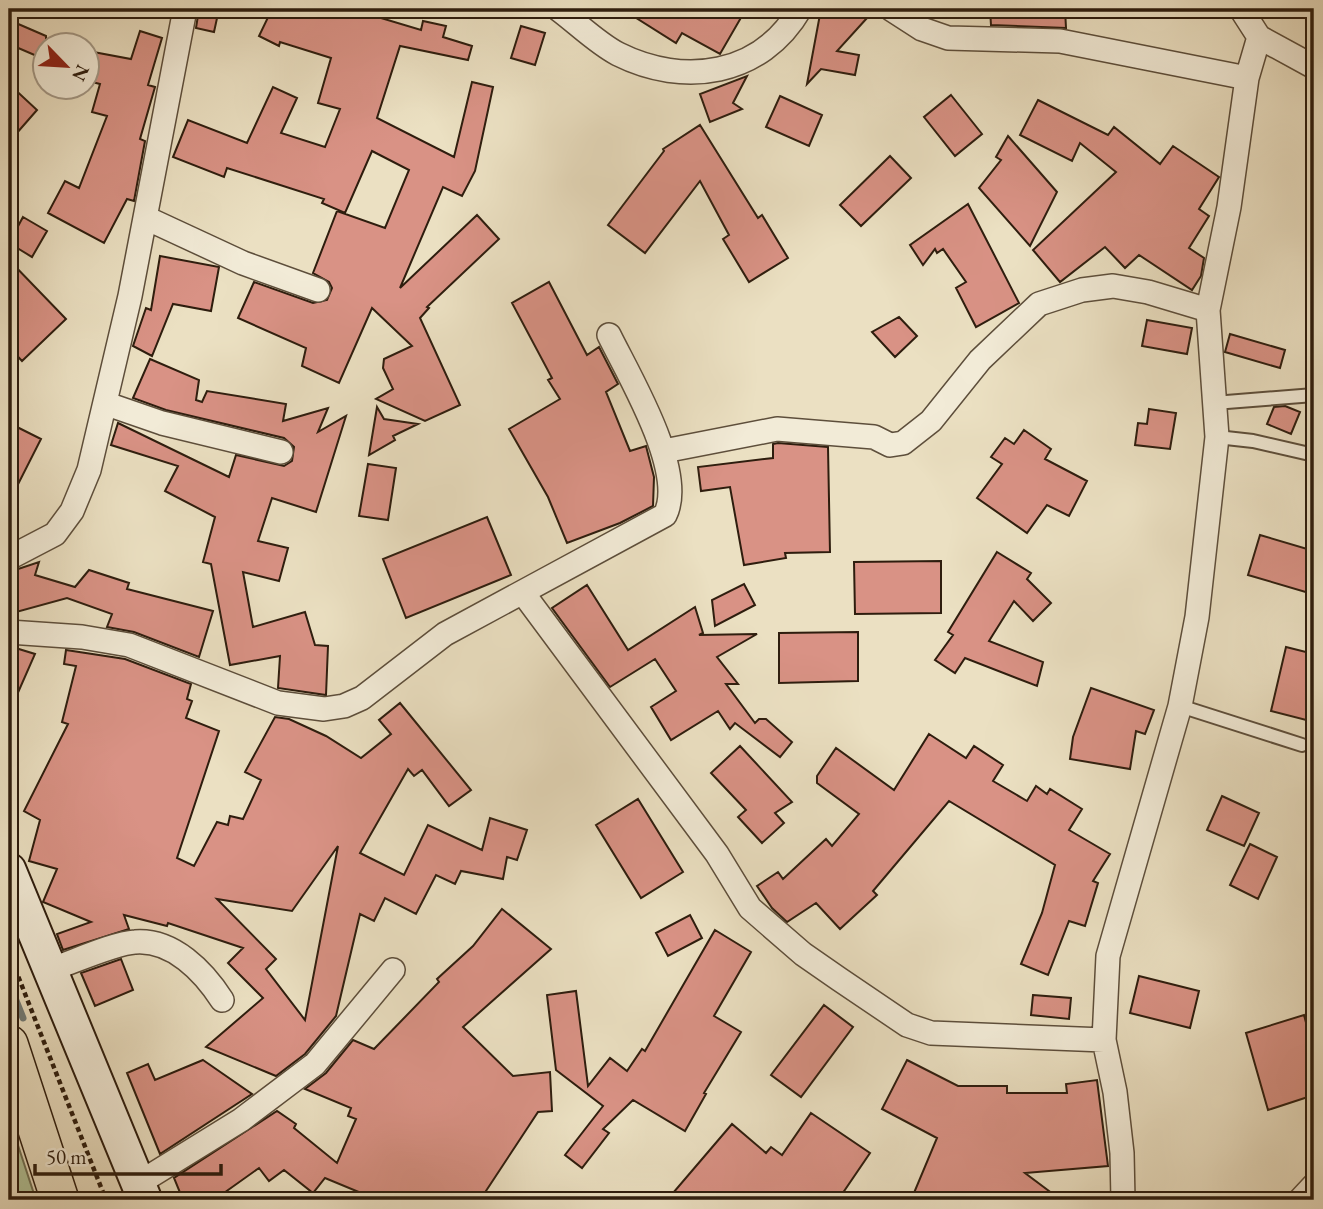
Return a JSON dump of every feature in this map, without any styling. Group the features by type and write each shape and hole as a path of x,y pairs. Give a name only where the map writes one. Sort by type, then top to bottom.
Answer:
{"main road":[{"path":"9,1044 60,1200"}],"street":[{"path":"9,558 55,534 72,511 89,470 107,404 146,218 185,9"},
{"path":"558,9 615,53 643,65 676,72 725,69 747,60 790,26 800,9"},
{"path":"891,9 922,29 948,38 1060,41 1247,78"},
{"path":"1241,9 1259,37 1314,67"},
{"path":"1123,1200 1118,1116 1104,1040 1108,956 1180,706 1197,617 1217,437 1208,310 1229,207 1247,78 1259,37"},
{"path":"146,218 243,263 317,290"},
{"path":"664,451 777,429 874,438 890,445 903,443 931,421 980,360 1039,304 1082,290 1114,286 1148,292 1208,310"},
{"path":"9,632 82,637 130,645 278,704 324,709 344,706 362,698 445,634 665,515 671,504 664,451 609,335"},
{"path":"107,404 162,423 281,452"},
{"path":"523,593 717,854 750,908 803,954 907,1025 931,1032 1104,1040"},
{"path":"9,870 142,1192 316,1064 393,970"},
{"path":"52,970 135,942 162,947 187,959 207,977 222,1000"},
{"path":"1300,1200 1314,1185"}],"lane":[{"path":"1214,403 1314,395"},
{"path":"1217,437 1253,441 1314,455"},
{"path":"1180,706 1302,746"}],"path":[{"path":"9,953 106,1200"}],"green space":[{"path":"9,1118 36,1200 9,1200"}],"building":[{"path":"199,9 219,9 214,32 196,28"},
{"path":"272,9 351,9 421,30 423,21 446,26 443,37 472,46 468,60 400,46 377,118 454,157 472,82 493,87 475,171 462,196 443,187 400,288 477,215 499,239 427,307 429,308 420,318 460,405 425,421 376,399 393,389 383,368 384,359 412,346 372,308 339,383 302,366 306,348 238,318 254,282 313,303 327,300 332,288 329,282 313,273 337,211 385,228 409,170 372,151 345,213 322,203 324,199 227,168 224,177 173,157 188,120 247,143 273,87 297,98 281,133 325,147 340,109 318,103 331,58 280,42 279,46 259,36"},
{"path":"622,9 746,9 720,54 682,33 676,43"},
{"path":"821,9 856,9 867,18 837,51 859,55 855,75 821,69 807,84"},
{"path":"990,9 1065,9 1066,28 991,25"},
{"path":"9,20 37,32 32,32 32,54 9,44"},
{"path":"521,26 545,33 535,65 511,58"},
{"path":"140,31 162,38 148,85 155,87 140,139 145,141 134,201 127,199 104,243 48,213 65,181 79,188 107,116 92,112 95,102 102,102 102,54 131,59"},
{"path":"747,76 733,103 742,109 710,122 700,94"},
{"path":"9,84 37,110 9,142"},
{"path":"951,95 982,134 955,156 924,117"},
{"path":"780,96 822,115 809,146 766,127"},
{"path":"1038,100 1108,135 1114,127 1160,164 1173,146 1219,177 1199,209 1209,216 1189,248 1204,258 1201,276 1192,290 1139,255 1125,268 1105,247 1060,282 1033,250 1116,172 1080,143 1072,161 1020,135"},
{"path":"700,125 758,218 762,215 788,258 749,282 723,239 729,235 700,181 645,253 608,225 663,149"},
{"path":"1008,136 1057,192 1030,246 979,188 1001,160 996,157"},
{"path":"890,156 911,178 861,226 840,205"},
{"path":"968,204 1019,303 976,327 956,288 966,282 943,249 937,253 935,249 923,265 910,245"},
{"path":"23,217 47,231 32,257 9,243"},
{"path":"160,256 219,267 211,311 173,304 152,356 133,346 146,308 151,310"},
{"path":"9,260 66,319 22,361 9,347"},
{"path":"549,282 587,355 599,347 618,384 606,392 630,451 646,446 654,477 653,506 620,523 567,543 548,497 509,429 560,399 548,380 552,378 512,303"},
{"path":"899,317 917,336 895,357 872,332"},
{"path":"1147,320 1192,328 1187,354 1142,346"},
{"path":"1230,334 1285,350 1280,368 1225,352"},
{"path":"150,359 199,380 196,400 202,402 207,391 286,404 283,421 328,408 318,432 346,416 316,512 272,498 258,541 288,548 279,581 243,572 253,627 305,612 315,645 328,646 326,695 278,688 280,656 230,665 211,564 203,562 215,517 165,491 178,466 111,445 118,423 229,477 236,455 284,466 292,461 294,447 284,438 166,410 133,398"},
{"path":"1285,406 1300,412 1291,434 1267,424 1274,407"},
{"path":"377,407 384,419 418,424 393,436 395,440 369,455"},
{"path":"1149,409 1176,413 1170,449 1135,445 1138,423 1147,424"},
{"path":"9,423 41,439 9,502"},
{"path":"1024,430 1051,449 1045,459 1087,481 1069,516 1047,505 1027,533 977,498 1002,464 991,457 1005,438 1014,444"},
{"path":"773,444 828,447 830,552 785,553 786,558 744,565 730,487 701,491 698,467 773,458"},
{"path":"368,464 396,468 388,520 359,516"},
{"path":"487,517 511,575 406,618 383,559"},
{"path":"1260,535 1314,551 1314,576 1309,593 1248,575"},
{"path":"997,552 1031,573 1027,579 1051,603 1033,621 1014,601 989,641 1043,662 1037,686 965,658 955,673 935,660 953,635 948,632"},
{"path":"941,561 941,613 855,614 854,562"},
{"path":"39,562 35,575 75,587 89,570 129,583 127,589 213,611 199,657 134,632 107,627 112,614 67,598 9,614 9,572"},
{"path":"744,584 755,605 715,626 712,600"},
{"path":"587,585 628,650 695,607 703,633 699,635 757,634 717,657 738,684 726,684 755,723 759,719 766,719 792,742 780,757 735,723 730,729 718,711 671,740 651,707 676,691 655,659 610,687 552,608"},
{"path":"858,632 858,681 779,683 779,633"},
{"path":"9,646 35,654 9,713"},
{"path":"1286,647 1314,654 1314,722 1271,711"},
{"path":"66,650 125,659 191,684 187,699 192,701 186,718 219,731 177,858 194,866 217,822 228,825 230,816 243,819 261,780 245,772 275,717 289,719 326,736 361,758 391,734 379,720 400,703 471,790 449,806 422,770 414,776 408,769 360,853 404,875 428,825 482,850 490,818 527,830 517,860 507,857 503,879 461,871 455,884 436,875 416,914 385,898 374,921 360,914 336,1016 305,1054 276,1076 206,1047 263,998 228,963 243,948 168,923 167,926 124,915 129,929 63,950 57,934 91,922 43,902 57,869 29,861 40,820 24,811 68,724 62,722 76,666 64,664","holes":["338,846 305,1020 266,969 276,959 217,899 292,911"]},
{"path":"1091,688 1154,710 1145,734 1136,731 1130,769 1070,759 1073,737"},
{"path":"929,734 966,758 974,746 1003,765 993,781 1027,801 1036,786 1047,794 1050,789 1082,809 1069,830 1110,854 1093,881 1098,883 1085,926 1069,921 1048,975 1021,964 1042,913 1055,865 949,801 873,891 877,895 840,929 816,903 787,922 772,908 757,886 778,872 783,879 826,839 832,846 859,814 817,783 817,776 836,748 894,790"},
{"path":"740,746 792,802 775,813 784,823 762,843 738,817 746,810 711,773"},
{"path":"1222,796 1259,813 1244,846 1207,830"},
{"path":"638,799 683,872 641,898 596,825"},
{"path":"1250,844 1277,857 1258,899 1230,885"},
{"path":"502,909 551,949 463,1027 513,1076 550,1072 552,1111 538,1112 480,1200 378,1200 325,1178 313,1193 284,1170 269,1181 259,1168 214,1200 183,1200 174,1178 277,1111 296,1124 294,1128 337,1163 356,1119 348,1116 351,1108 305,1089 326,1073 353,1040 374,1049 439,982 437,979 473,946"},
{"path":"690,915 702,938 668,956 656,933"},
{"path":"715,930 751,952 714,1016 741,1032 704,1093 706,1094 685,1131 633,1100 603,1129 609,1133 582,1168 565,1155 603,1106 556,1070 547,995 576,991 588,1086 610,1058 627,1071 642,1049 645,1051"},
{"path":"121,959 133,990 95,1006 81,973"},
{"path":"1139,976 1199,991 1190,1028 1130,1013"},
{"path":"1033,995 1071,998 1069,1019 1031,1015"},
{"path":"824,1005 853,1027 801,1097 771,1075"},
{"path":"1304,1015 1314,1053 1314,1095 1268,1110 1246,1033"},
{"path":"203,1060 252,1094 160,1154 127,1073 148,1064 155,1080"},
{"path":"907,1060 958,1086 1007,1086 1007,1093 1067,1093 1066,1084 1097,1080 1108,1166 1025,1173 1061,1200 911,1200 937,1138 882,1109"},
{"path":"811,1113 870,1153 838,1200 667,1200 732,1124 766,1153 771,1147 782,1155"}],"waterway":[{"path":"9,983 23,1018"}]}
